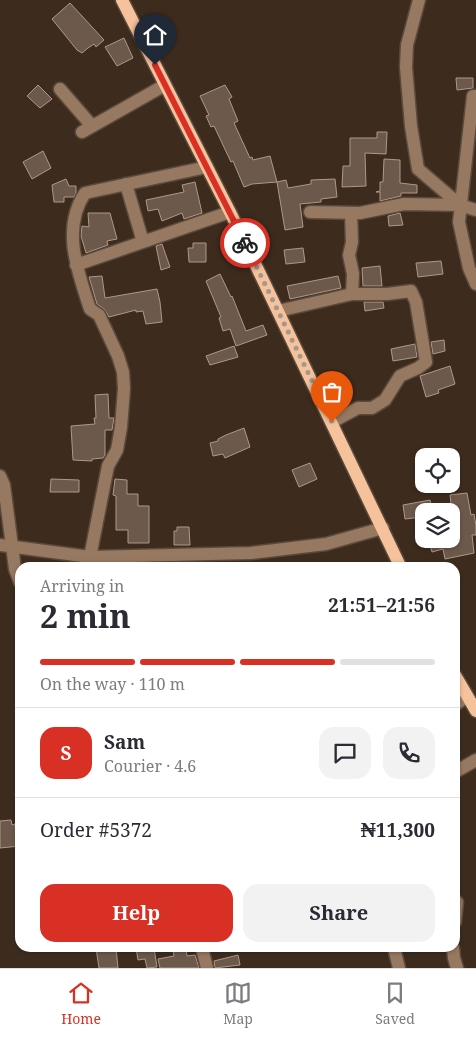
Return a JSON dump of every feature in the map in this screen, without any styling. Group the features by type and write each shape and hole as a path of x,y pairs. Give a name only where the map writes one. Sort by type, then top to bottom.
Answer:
{"main road":[{"path":"122,0 230,212 398,562"},
{"path":"460,684 476,711"}],"street":[{"path":"419,0 407,45 406,67 411,126 418,169 460,205"},
{"path":"60,89 87,129 166,85"},
{"path":"476,96 472,96 459,222 470,268 476,284"},
{"path":"90,557 108,466 116,450 120,435 123,380 118,356 99,315 90,309 76,265 72,228 80,200 84,193 207,167"},
{"path":"126,184 143,242"},
{"path":"310,212 360,213 404,204 460,205 476,210"},
{"path":"76,265 230,212"},
{"path":"351,213 352,242 349,255 353,274 352,294"},
{"path":"278,311 352,294 387,294 411,291 416,302 426,362 400,376 385,400 372,408 358,408 332,422"},
{"path":"0,476 4,485 6,545 15,569"},
{"path":"6,545 90,557 106,562 251,553 326,544 383,528"},
{"path":"460,701 467,696"},
{"path":"460,769 476,760"},
{"path":"203,952 207,968"},
{"path":"395,952 399,968"},
{"path":"453,952 457,968"}],"building":[{"path":"70,3 104,40 96,47 94,44 82,53 77,50 52,19"},
{"path":"124,38 133,58 117,66 105,47"},
{"path":"456,78 473,78 473,88 457,90"},
{"path":"38,85 52,99 40,108 27,96"},
{"path":"225,85 232,97 229,99 238,121 234,123 250,158 252,157 253,160 270,156 277,182 252,184 244,187 233,161 231,162 214,126 211,127 206,116 209,115 200,96"},
{"path":"377,132 387,132 386,154 365,153 366,186 342,187 343,166 350,166 350,138 377,138"},
{"path":"43,151 51,168 32,179 23,162"},
{"path":"384,159 400,160 400,183 417,185 417,193 401,193 401,196 380,201 380,192 376,192 380,191 380,182 383,182"},
{"path":"66,179 69,186 76,186 74,197 64,197 64,202 54,202 52,185"},
{"path":"335,179 337,197 321,199 321,202 300,204 303,227 285,230 277,182 286,180 288,188 311,184 311,180"},
{"path":"195,182 202,213 184,219 182,213 162,221 158,209 148,211 146,200 184,192 182,185"},
{"path":"88,213 110,213 117,239 107,241 108,245 86,253 81,236 82,226 89,227"},
{"path":"400,213 403,225 389,226 388,216"},
{"path":"193,243 206,243 206,262 189,262 188,248 193,248"},
{"path":"162,244 170,267 161,270 156,246"},
{"path":"303,248 305,262 286,264 284,250"},
{"path":"441,261 443,274 418,277 416,263"},
{"path":"380,266 382,286 363,286 362,268"},
{"path":"220,274 232,296 246,331 263,325 267,335 236,346 230,329 223,331 219,318 221,317 206,281"},
{"path":"102,276 105,298 157,289 162,322 146,324 143,311 136,312 136,310 109,317 104,309 97,304 89,277"},
{"path":"338,276 341,288 290,299 287,286"},
{"path":"364,302 383,302 384,308 365,311"},
{"path":"444,340 445,351 433,354 431,342"},
{"path":"415,344 417,357 393,361 391,349"},
{"path":"234,346 238,357 210,365 206,356"},
{"path":"450,366 455,384 438,390 439,393 426,397 420,376"},
{"path":"108,394 109,418 114,418 112,430 105,430 105,455 103,458 92,459 92,461 73,460 71,426 95,424 95,395"},
{"path":"244,428 250,447 225,458 223,454 213,456 210,443"},
{"path":"310,463 317,479 299,487 292,470"},
{"path":"51,479 79,480 79,492 50,492"},
{"path":"115,479 127,480 127,494 138,494 138,506 149,506 149,543 128,543 128,530 116,530 116,496 113,495"},
{"path":"467,493 471,515 474,514 476,535 472,535 474,553 445,559 443,549 432,552 431,548 460,548 460,503 451,503 450,495"},
{"path":"430,500 431,503 415,503 415,518 405,519 403,505"},
{"path":"177,527 189,527 190,545 174,545 174,531 177,531"},
{"path":"11,820 12,825 15,824 15,846 0,848 0,821"},
{"path":"97,952 116,952 118,968 99,968"},
{"path":"137,952 155,952 157,967 147,968 145,959 138,960"},
{"path":"174,952 186,952 187,956 195,955 199,968 160,968 158,959 174,956"},
{"path":"238,955 240,965 215,968 214,961"}],"way so far":[{"path":"245,243 332,422"}],"route":[{"path":"155,65 245,243"}]}
